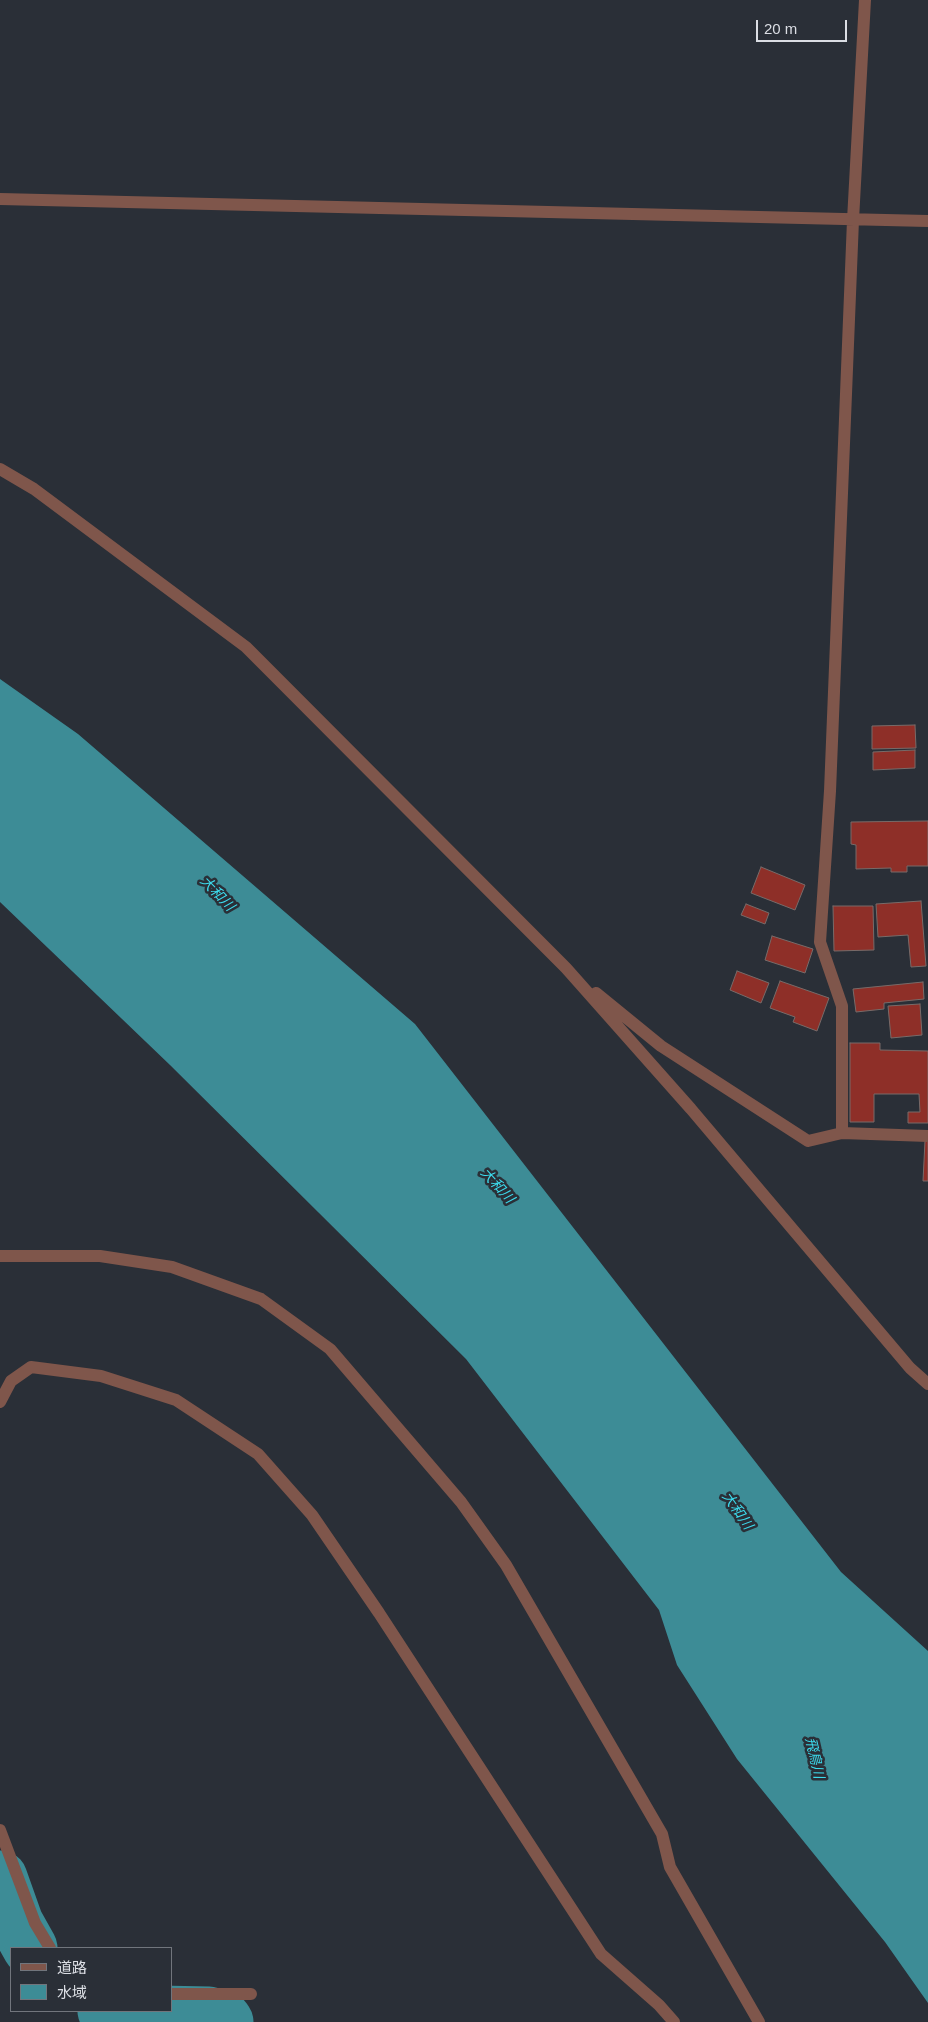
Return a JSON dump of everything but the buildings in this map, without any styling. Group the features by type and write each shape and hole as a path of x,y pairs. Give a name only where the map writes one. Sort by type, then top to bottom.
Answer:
{"street":[{"path":"842,1133 842,1006 820,942 830,791 853,220 865,0"},
{"path":"0,199 928,221"},
{"path":"0,469 34,489 246,647 566,968 691,1109 910,1368 928,1384"},
{"path":"566,968 662,1046 808,1141 842,1133 928,1136"},
{"path":"0,1256 100,1256 172,1267 261,1298 330,1349 461,1502 506,1565 662,1834 670,1867 759,2022"},
{"path":"0,1402 11,1381 31,1367 102,1376 176,1400 258,1454 312,1515 384,1621 600,1954 659,2005 674,2022"},
{"path":"0,1830 35,1923 49,1947"},
{"path":"172,1994 251,1994"}],"water":[{"path":"0,679 78,734 415,1024 841,1572 928,1651 928,2003 885,1942 737,1759 677,1665 659,1610 466,1359 170,1065 0,902"}],"waterway":[{"path":"0,1878 16,1923 29,1947"},
{"path":"109,2012 209,2014 224,2019 226,2022"}],"water label":[{"name":"大和川","path":"217,894"},
{"name":"大和川","path":"497,1186"},
{"name":"大和川","path":"737,1511"},
{"name":"飛鳥川","path":"814,1758"}]}
